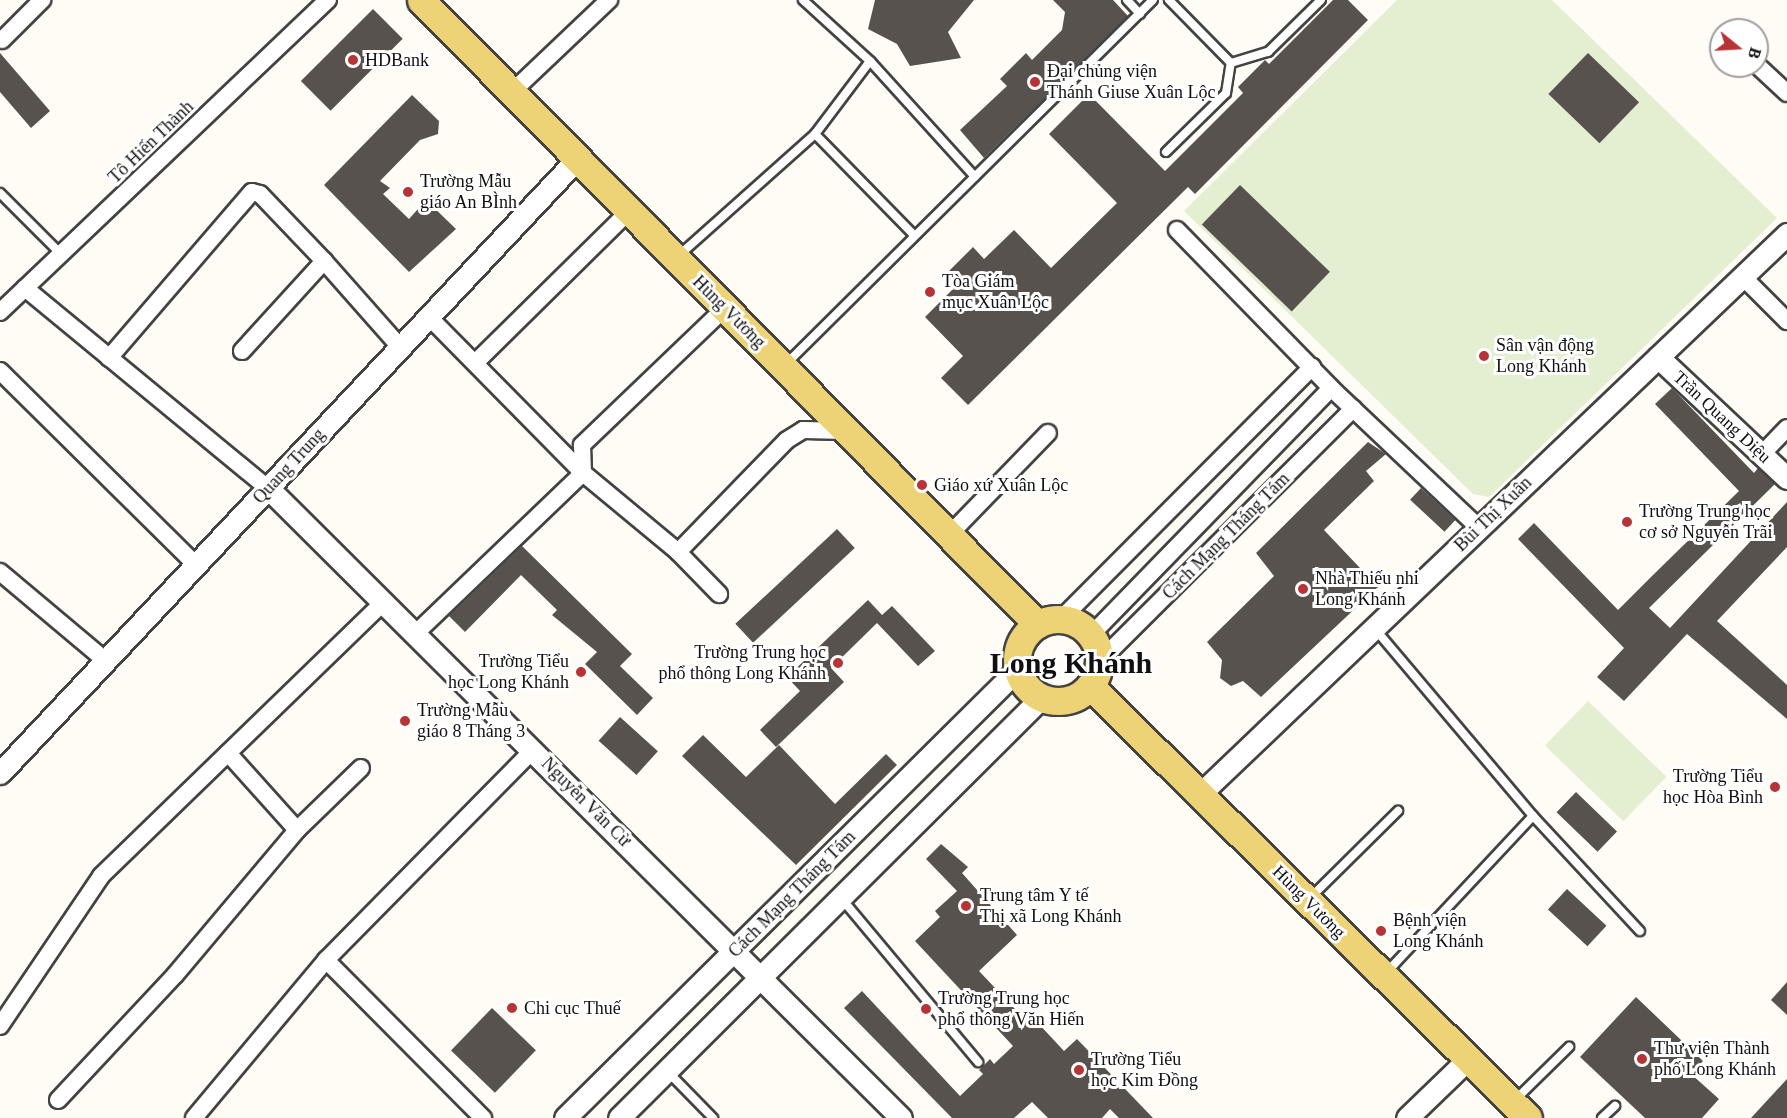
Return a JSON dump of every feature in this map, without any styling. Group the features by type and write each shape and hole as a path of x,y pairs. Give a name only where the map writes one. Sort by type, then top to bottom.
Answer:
{"main road":[{"name":"Hùng Vương","path":"432,4 512,92 949,535 1049,622"},
{"path":"1049,622 1091,635 1095,674 1076,697 1059,702 1041,698 1026,686 1018,669 1018,652 1049,622"},
{"name":"Hùng Vương","path":"1095,674 1199,795 1520,1110"}],"street":[{"path":"2,40 42,0"},
{"name":"Tô Hiến Thành","path":"0,312 328,0"},
{"path":"512,92 609,0"},
{"path":"1769,77 1787,93"},
{"name":"Quang Trung","path":"0,773 578,159"},
{"path":"109,358 249,192 260,194 324,261 400,347"},
{"path":"475,363 629,211"},
{"path":"1177,230 1331,388 1479,528"},
{"name":"Bùi Thị Xuân","path":"1199,795 1787,234"},
{"path":"242,351 324,261"},
{"path":"1742,276 1787,321"},
{"path":"25,288 268,488"},
{"path":"415,633 583,473 582,445 725,308"},
{"path":"429,317 583,473 678,552 719,594"},
{"name":"Trần Quang Diệu","path":"1658,357 1787,478"},
{"path":"1049,622 1312,367"},
{"path":"0,371 196,565"},
{"name":"Cách Mạng Tháng Tám","path":"1091,635 1331,388"},
{"name":"Cách Mạng Tháng Tám","path":"1095,674 1353,409"},
{"path":"1762,454 1787,428"},
{"path":"678,552 788,440 803,430 847,431"},
{"path":"949,535 1048,433"},
{"name":"Nguyễn Văn Cừ","path":"268,488 735,949 901,1118"},
{"path":"0,572 106,661"},
{"path":"0,1026 101,876 384,603"},
{"name":"Cách Mạng Tháng Tám","path":"565,1118 1018,669"},
{"name":"Cách Mạng Tháng Tám","path":"619,1118 1041,698"},
{"path":"194,1118 326,960 533,750"},
{"path":"228,753 297,830"},
{"path":"58,1100 175,975 297,830 361,768"},
{"path":"326,960 483,1118"},
{"path":"1407,1118 1468,1059"}],"lane":[{"path":"803,0 870,61 975,177"},
{"path":"1127,0 1140,14"},
{"path":"783,367 1153,0"},
{"path":"1169,0 1231,63"},
{"path":"1231,63 1268,52 1321,0"},
{"path":"676,258 815,134 870,61"},
{"path":"1166,152 1226,93 1231,63"},
{"path":"815,134 914,235"},
{"path":"0,193 61,254"},
{"path":"1374,628 1533,816 1640,931"},
{"path":"1307,901 1398,812"},
{"path":"1384,976 1533,816"},
{"path":"840,898 978,1062"},
{"path":"1520,1110 1569,1047"},
{"path":"667,1071 713,1118"},
{"path":"1602,1118 1615,1106"}],"green space":[{"name":"Sân vận động Long Khánh","path":"1397,0 1552,0 1777,218 1489,497 1473,494 1184,211"},
{"path":"1588,701 1666,777 1623,821 1545,746"}],"building":[{"path":"875,0 974,0 948,32 961,58 910,66 897,44 868,29"},
{"name":"Đại chủng viện Thánh Giuse Xuân Lộc","path":"1053,0 1113,0 1128,16 984,158 960,130 1007,86 1000,79 1026,53 1032,60 1062,30 1065,12"},
{"path":"1333,0 1348,0 1368,20 1195,194 1188,187 968,405 941,378 963,356 925,317 956,286 945,275 973,247 984,259 1014,230 1051,268 1117,203 1049,134 1089,94 1165,171 1243,93 1238,87 1265,60 1269,64"},
{"name":"HDBank","path":"373,9 403,39 331,111 301,81"},
{"path":"0,53 50,111 31,128 0,92"},
{"path":"1588,53 1639,102 1599,143 1548,94"},
{"path":"412,95 439,121 438,134 420,140 380,181 390,188 383,194 409,219 426,200 456,229 409,272 324,185"},
{"path":"1240,185 1330,272 1292,311 1202,225"},
{"path":"1672,388 1754,473 1758,468 1775,484 1649,608 1670,628 1787,502 1787,547 1717,621 1787,685 1787,719 1687,634 1624,701 1597,677 1624,648 1518,539 1534,523 1618,610 1739,491 1655,404"},
{"path":"1368,442 1386,454 1366,471 1374,481 1324,530 1378,587 1261,697 1243,681 1231,686 1220,678 1222,660 1207,642 1274,576 1256,553"},
{"path":"1421,488 1455,520 1444,532 1410,500"},
{"path":"837,529 855,548 753,643 735,624"},
{"path":"522,546 632,654 620,666 653,698 637,715 585,664 597,652 552,615 557,610 521,575 465,632 449,616"},
{"path":"868,600 882,615 892,606 935,651 918,666 877,623 831,668 844,682 776,747 760,730 800,691 787,677"},
{"path":"620,717 658,751 636,775 599,741"},
{"path":"703,735 746,777 779,745 835,804 886,754 897,765 796,865 682,756"},
{"path":"1576,792 1617,832 1598,852 1557,812"},
{"path":"941,844 968,867 962,873 1017,935 979,971 1032,1027 1037,1022 1064,1051 1077,1039 1153,1118 1119,1118 1110,1109 1102,1118 1048,1118 1032,1102 1014,1118 952,1118 844,1008 862,991 960,1096 983,1074 979,1070 990,1059 994,1064 1013,1046 915,941 940,917 935,911 957,891 926,859"},
{"path":"1567,889 1606,926 1587,946 1548,909"},
{"path":"1787,982 1787,1015 1771,1000"},
{"name":"Thư viện Thành phố Long Khánh","path":"1636,997 1703,1061 1691,1074 1719,1099 1702,1118 1645,1118 1580,1057"},
{"path":"492,1008 536,1050 495,1093 451,1050"},
{"path":"1787,1079 1787,1118 1751,1118"}],"place":[{"name":"HDBank","path":"353,60"},
{"name":"Đại chủng viện Thánh Giuse Xuân Lộc","path":"1035,82"},
{"name":"Trường Mẫu giáo An BÌnh","path":"408,192"},
{"name":"Tòa Giám mục Xuân Lộc","path":"930,292"},
{"name":"Sân vận động Long Khánh","path":"1484,356"},
{"name":"Giáo xứ Xuân Lộc","path":"922,485"},
{"name":"Trường Trung học cơ sở Nguyễn Trãi","path":"1627,522"},
{"name":"Nhà Thiếu nhi Long Khánh","path":"1303,589"},
{"name":"Trường Trung học phổ thông Long Khánh","path":"838,663"},
{"name":"Trường Tiểu học Long Khánh","path":"581,672"},
{"name":"Trường Mẫu giáo 8 Tháng 3","path":"405,721"},
{"name":"Trường Tiểu học Hòa Bình","path":"1775,787"},
{"name":"Trung tâm Y tế Thị xã Long Khánh","path":"966,906"},
{"name":"Bệnh viện Long Khánh","path":"1381,931"},
{"name":"Chi cục Thuế","path":"512,1008"},
{"name":"Trường Trung học phổ thông Văn Hiến","path":"926,1009"},
{"name":"Thư viện Thành phố Long Khánh","path":"1642,1059"},
{"name":"Trường Tiểu học Kim Đồng","path":"1079,1070"}],"district":[{"name":"Long Khánh","path":"1071,663"}]}
